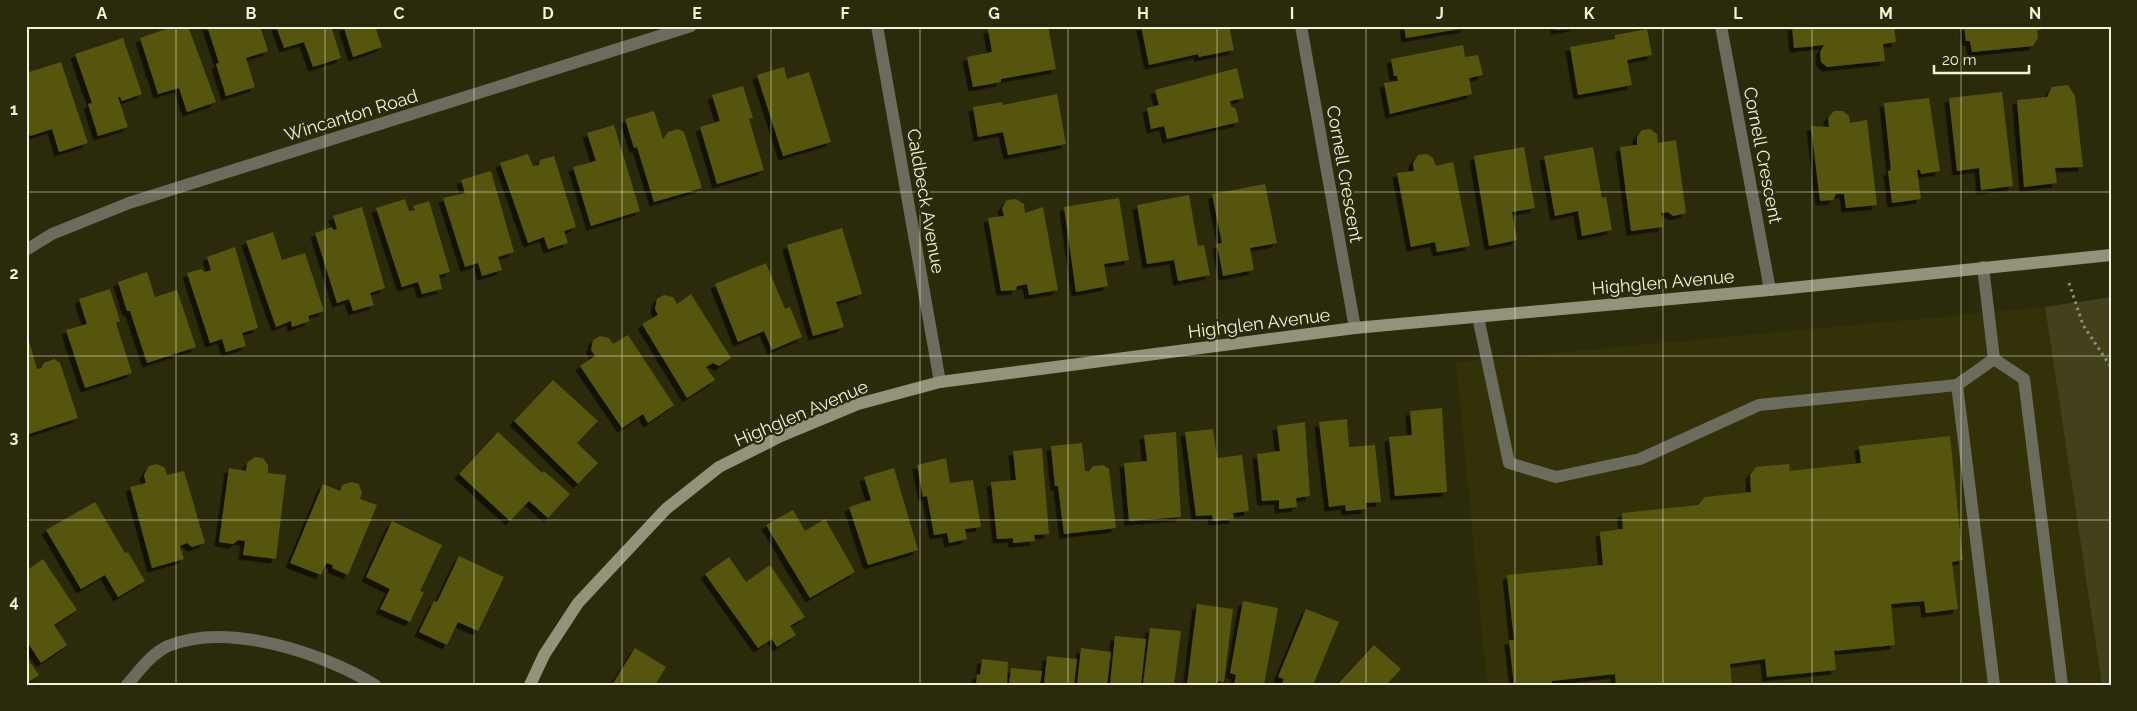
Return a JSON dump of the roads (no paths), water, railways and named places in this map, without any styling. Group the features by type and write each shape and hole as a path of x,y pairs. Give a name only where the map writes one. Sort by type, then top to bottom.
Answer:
{"street":[{"name":"Wincanton Road","path":"26,250 52,234 129,203 690,26"},
{"name":"Caldbeck Avenue","path":"877,26 940,382"},
{"name":"Cornell Crescent","path":"1301,26 1355,328"},
{"name":"Cornell Crescent","path":"1720,26 1770,290"},
{"name":"Highglen Avenue","path":"530,685 544,655 578,603 666,509 719,467 781,436 858,404 940,382 1355,328 1770,290 2111,254"},
{"path":"1983,268 1994,360"},
{"path":"1478,317 1509,463 1556,477 1640,460 1759,405 1957,385 1994,360"},
{"path":"1994,360 2024,379 2062,685"},
{"path":"1957,385 1994,685"},
{"path":"126,685 148,660 167,647 196,638 253,639 282,644 375,685"}]}
